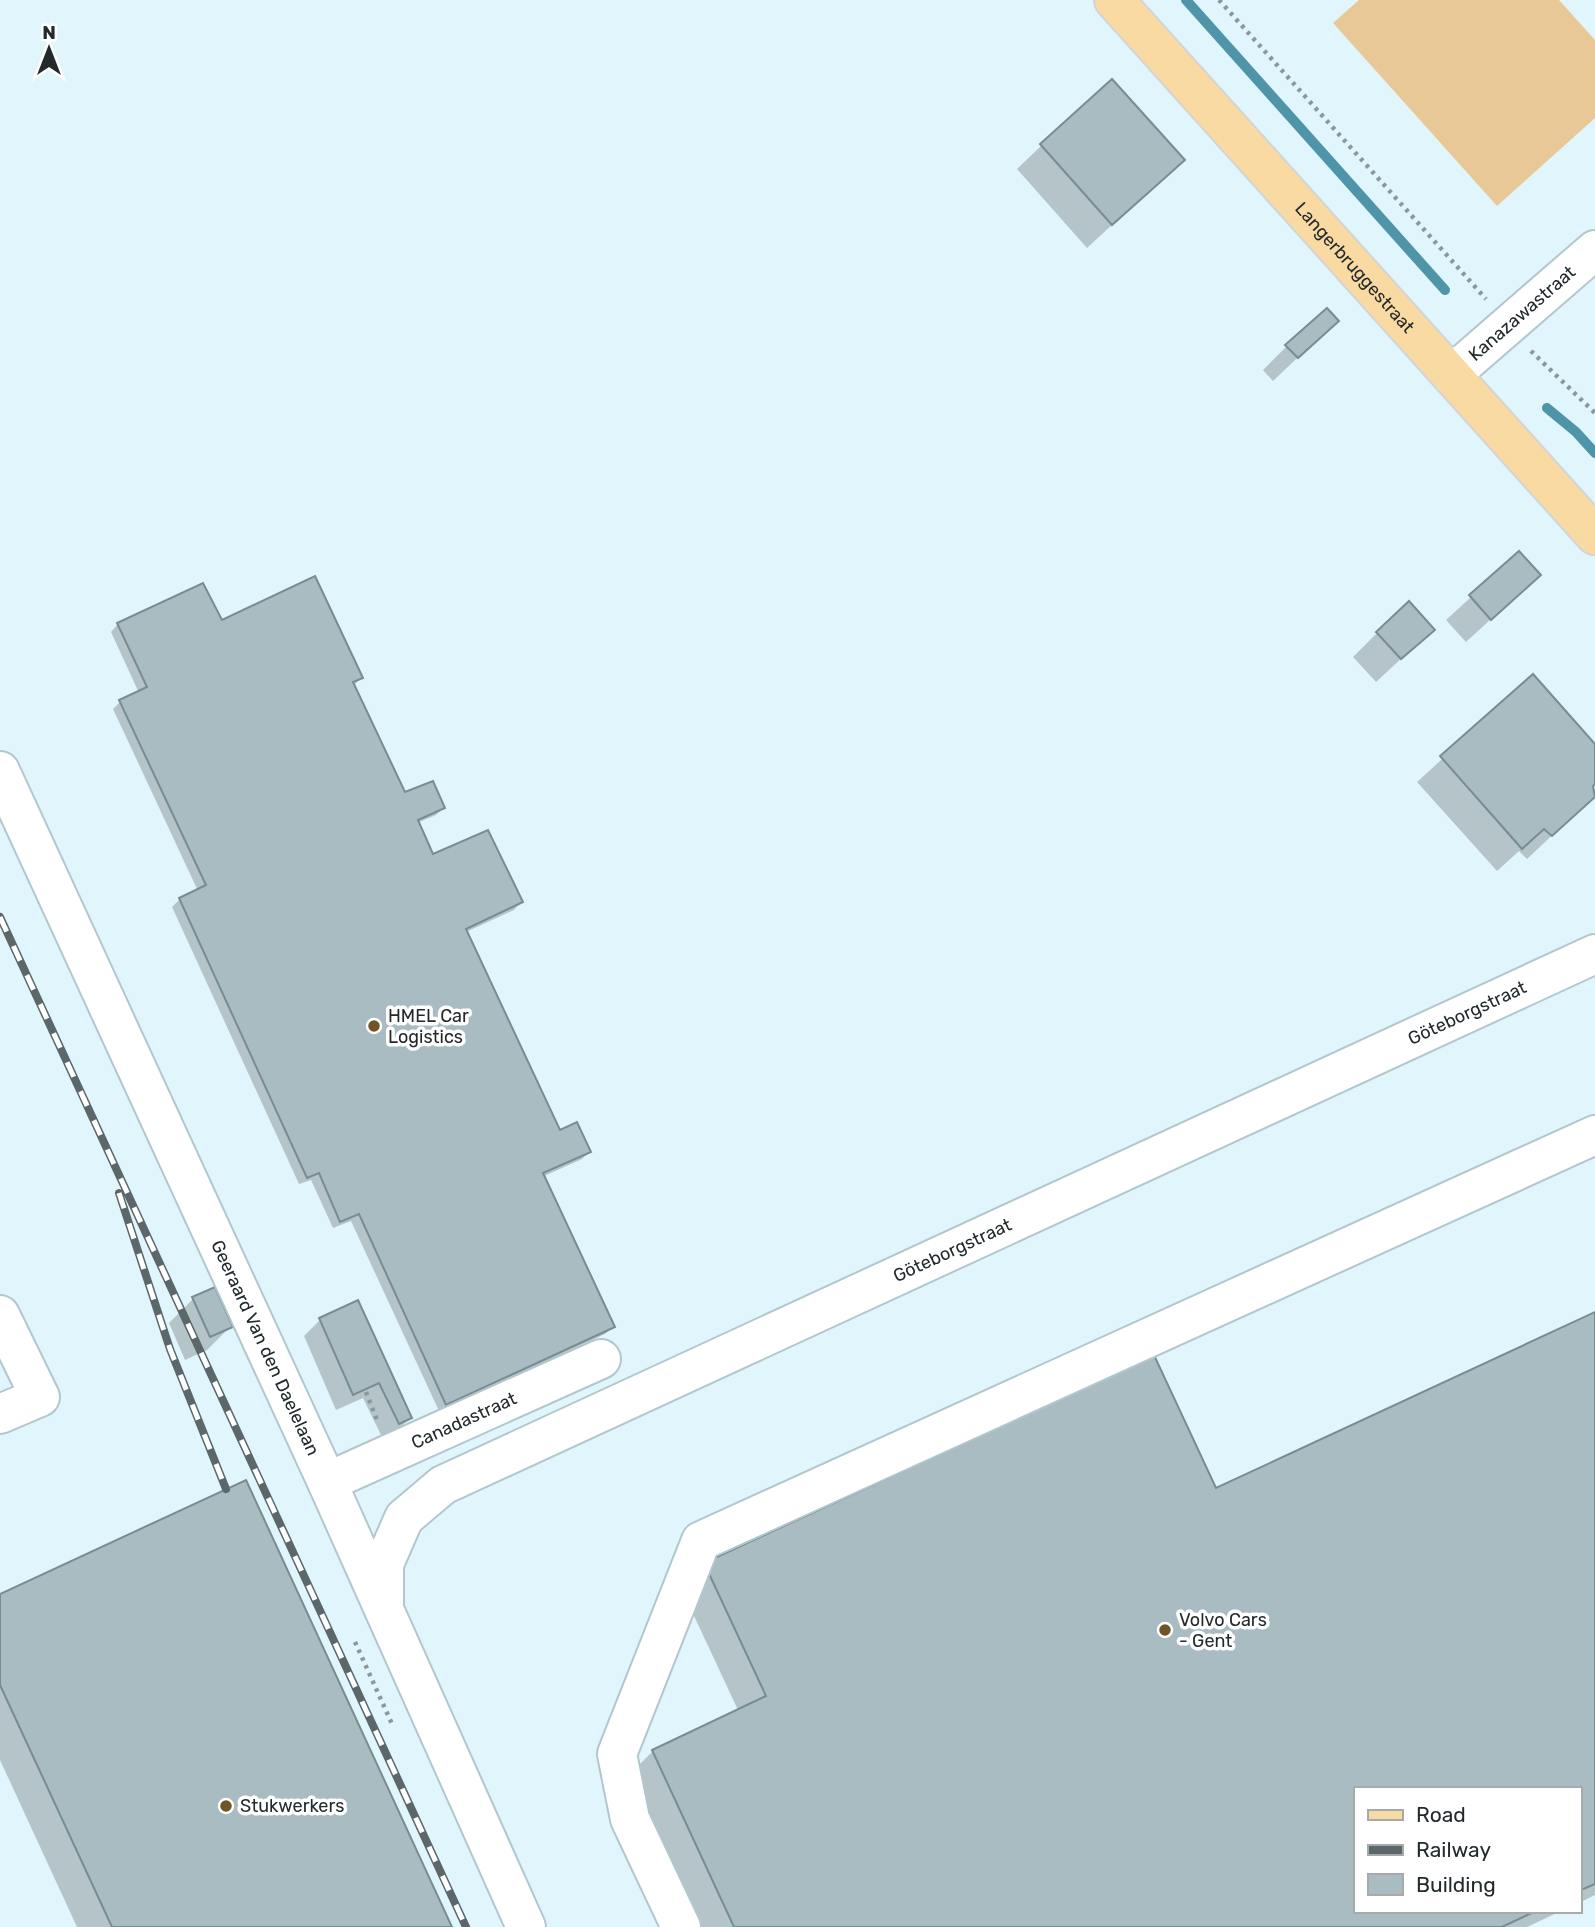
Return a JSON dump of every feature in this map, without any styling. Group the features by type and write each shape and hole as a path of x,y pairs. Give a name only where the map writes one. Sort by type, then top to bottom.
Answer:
{"main road":[{"name":"Langerbruggestraat","path":"1115,0 1595,535"}],"street":[{"name":"Kanazawastraat","path":"1451,375 1595,250"},
{"name":"Geeraard Van den Daelelaan","path":"0,771 327,1482 526,1927"},
{"name":"Göteborgstraat","path":"384,1609 384,1564 404,1518 443,1485 1595,954"},
{"path":"681,1927 630,1819 617,1754 701,1541 1595,1135"},
{"path":"0,1315 40,1397 0,1414"},
{"name":"Canadastraat","path":"327,1482 601,1359"}],"path":[{"path":"1219,0 1486,299"},
{"path":"1530,350 1595,413"}],"shaded area":[{"path":"1359,0 1559,0 1595,40 1595,118 1497,206 1333,23"}],"building":[{"path":"1112,79 1185,160 1112,225 1040,144"},
{"path":"1327,308 1339,321 1298,358 1285,345"},
{"path":"1519,551 1541,575 1491,620 1469,595"},
{"name":"HMEL Car Logistics","path":"315,576 363,678 353,682 405,792 433,781 445,808 418,820 433,854 488,830 523,902 466,929 560,1130 577,1122 591,1152 543,1173 615,1327 446,1405 359,1214 340,1222 319,1173 307,1178 179,898 206,885 119,700 147,687 117,623 203,583 222,620"},
{"path":"1409,601 1435,630 1401,659 1376,632"},
{"path":"1533,674 1595,744 1595,797 1552,836 1544,829 1522,849 1440,756"},
{"path":"215,1287 233,1327 210,1337 192,1297"},
{"path":"358,1300 412,1418 399,1424 379,1383 353,1395 319,1318"},
{"name":"Volvo Cars - Gent","path":"1595,1312 1595,1884 1581,1890 1581,1787 1354,1787 1354,1913 1532,1913 1502,1927 734,1927 652,1750 766,1696 704,1563 1154,1355 1216,1488"},
{"name":"Stukwerkers","path":"246,1480 452,1927 112,1927 0,1685 0,1594"}],"waterway":[{"path":"1186,0 1445,290"},
{"path":"1547,408 1576,432 1595,453"}],"railway":[{"path":"0,917 466,1927"},
{"path":"119,1193 170,1349 226,1489"}],"place":[{"name":"HMEL Car Logistics","path":"374,1026"},
{"name":"Volvo Cars - Gent","path":"1165,1630"},
{"name":"Stukwerkers","path":"226,1806"}]}
